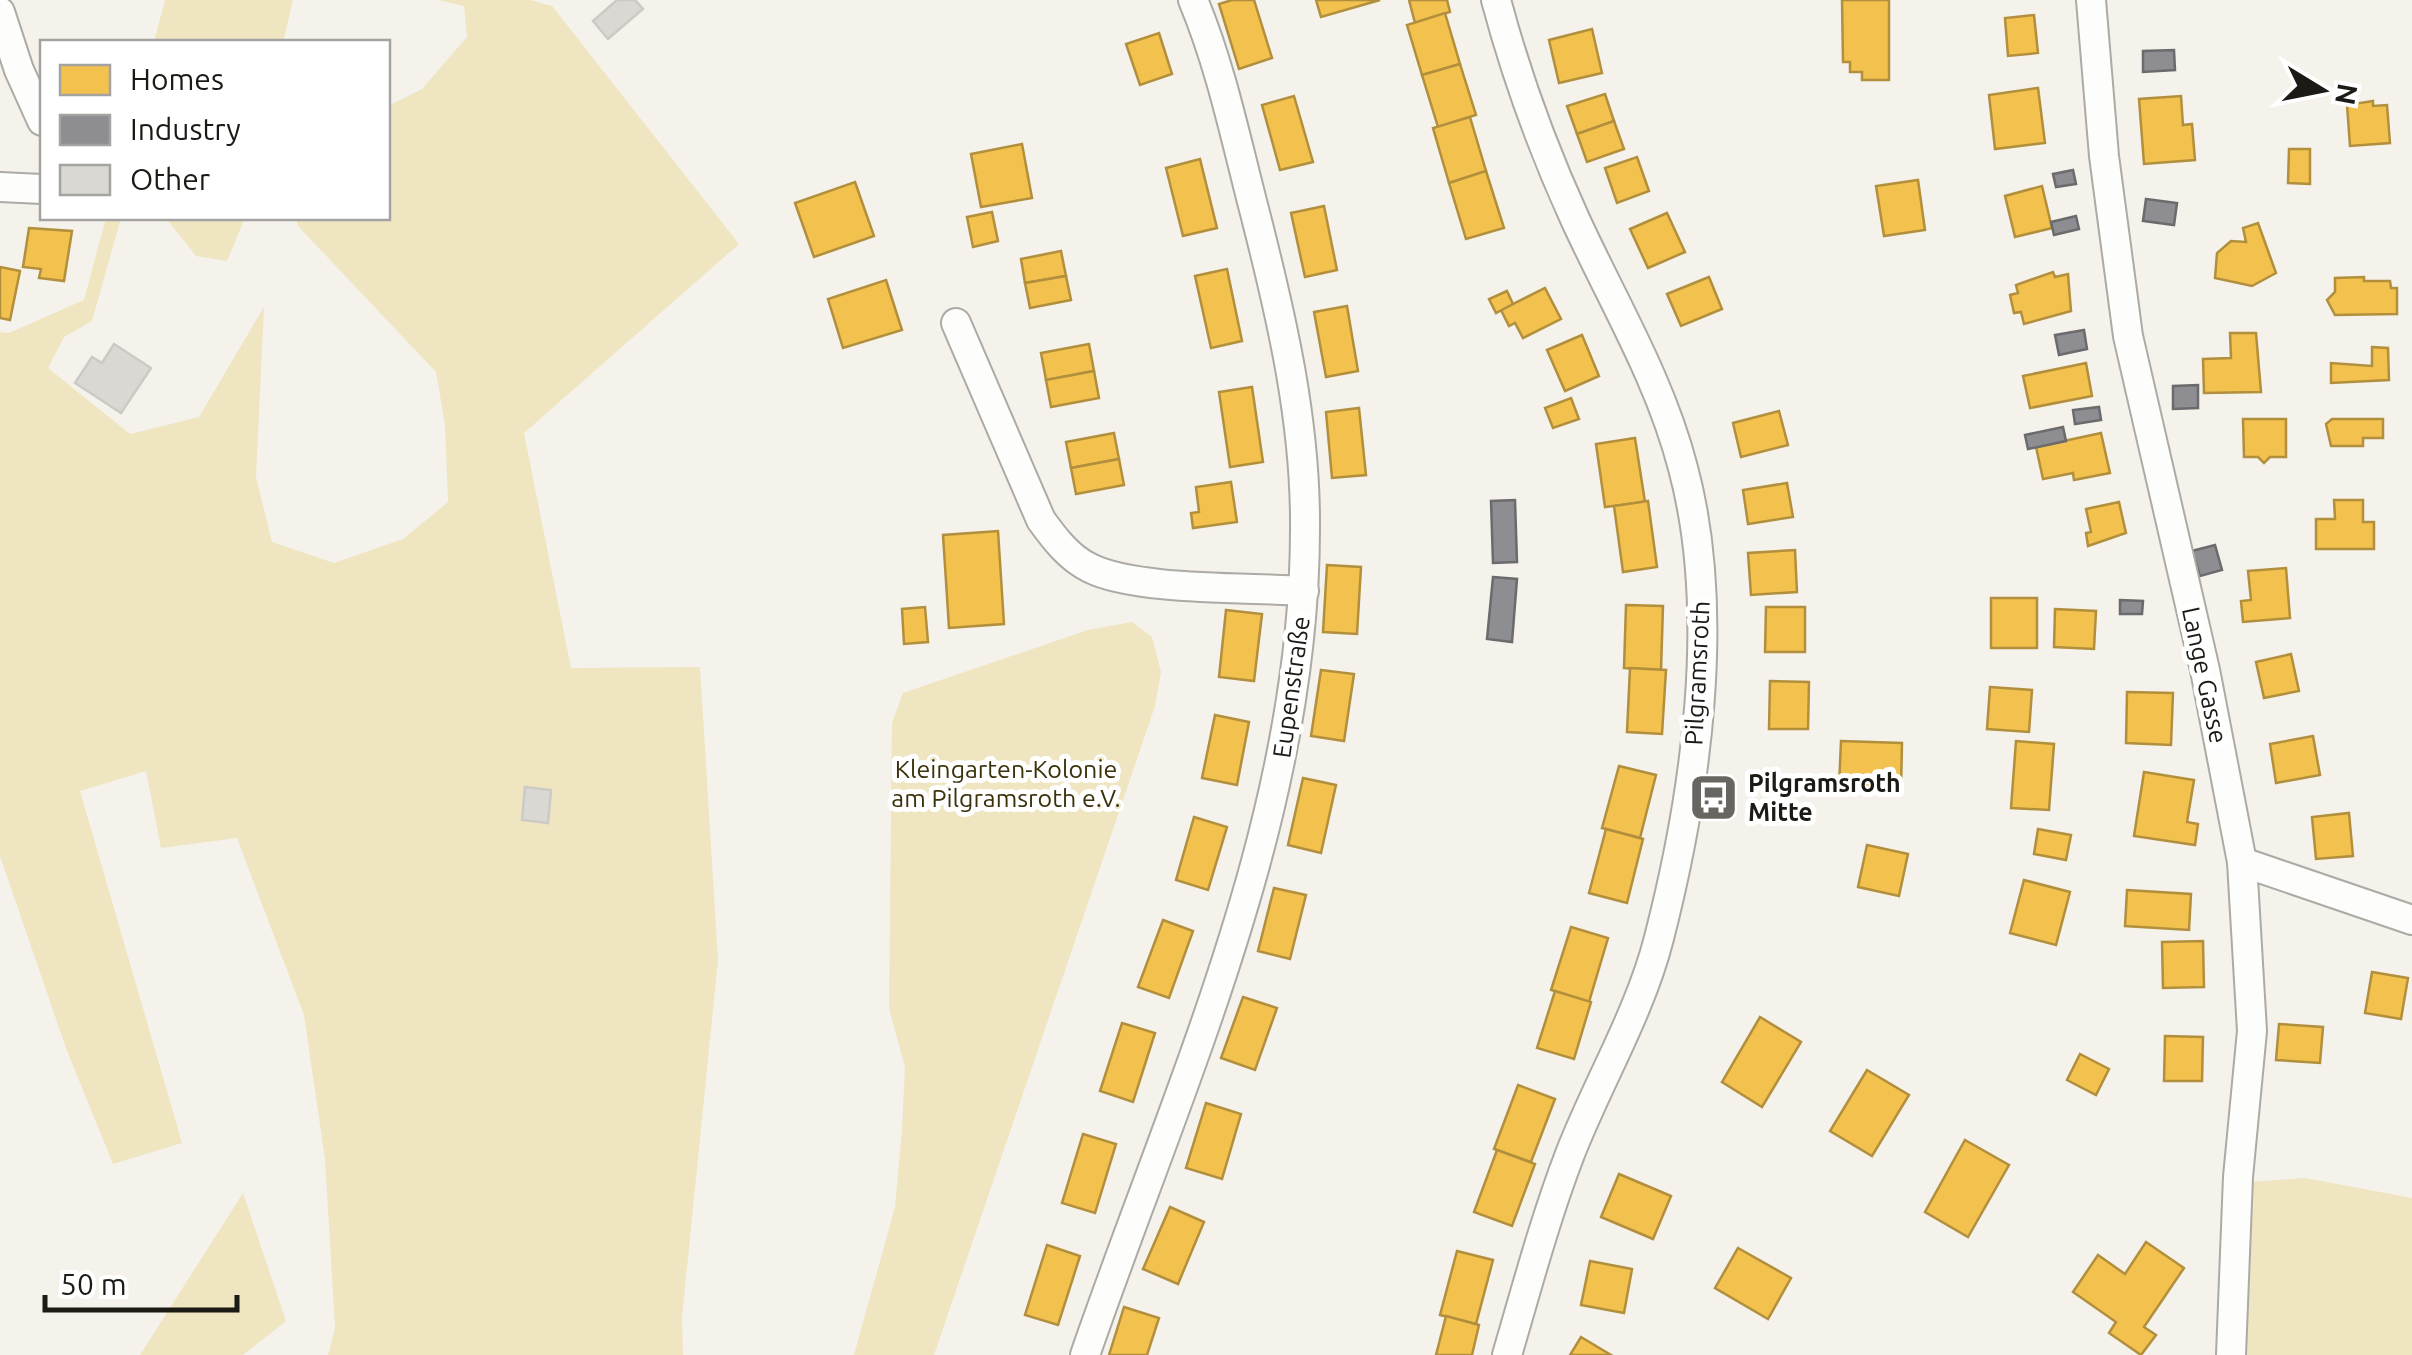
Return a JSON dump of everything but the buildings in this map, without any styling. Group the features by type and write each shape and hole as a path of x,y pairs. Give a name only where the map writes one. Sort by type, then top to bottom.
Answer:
{"street":[{"name":"Eupenstraße","path":"1085,1355 1260,856 1284,752 1304,591 1301,440 1288,355 1244,168 1193,0"},
{"name":"Pilgramsroth","path":"1496,0 1542,142 1658,388 1683,469 1698,540 1702,590 1701,690 1694,749 1660,937 1571,1151 1508,1355"},
{"name":"Lange Gasse","path":"2091,0 2104,156 2128,336 2205,670 2242,862 2252,1032 2238,1177 2232,1355"},
{"path":"0,12 40,117"},
{"path":"0,187 40,190"},
{"path":"956,323 1041,520 1061,547 1090,568 1127,579 1304,591"},
{"path":"2242,862 2412,920"}],"green space":[{"path":"165,0 293,0 283,40 155,40"},
{"path":"438,0 530,0 552,6 739,244 524,433 571,668 700,667 718,960 682,1317 683,1355 328,1355 335,1328 325,1159 304,1015 237,838 161,848 146,771 80,791 182,1143 113,1164 67,1051 0,856 0,332 9,333 84,300 105,220 120,220 92,321 64,337 48,368 130,434 199,417 264,307 256,477 272,542 334,563 403,539 448,502 445,425 436,372 296,220 390,220 390,105 422,89 467,37 464,6"},
{"path":"168,220 244,220 227,261 196,256"},
{"name":"Kleingarten-Kolonie am Pilgramsroth e.V.","path":"1132,622 1152,637 1161,672 1155,706 934,1355 854,1355 895,1207 902,1130 905,1067 889,1009 892,723 903,693 1088,630"},
{"path":"2305,1178 2412,1198 2412,1355 2243,1355 2251,1182"},
{"path":"243,1193 286,1321 243,1355 140,1355"}],"place":[{"name":"Pilgramsroth Mitte","path":"1713,797"}]}
